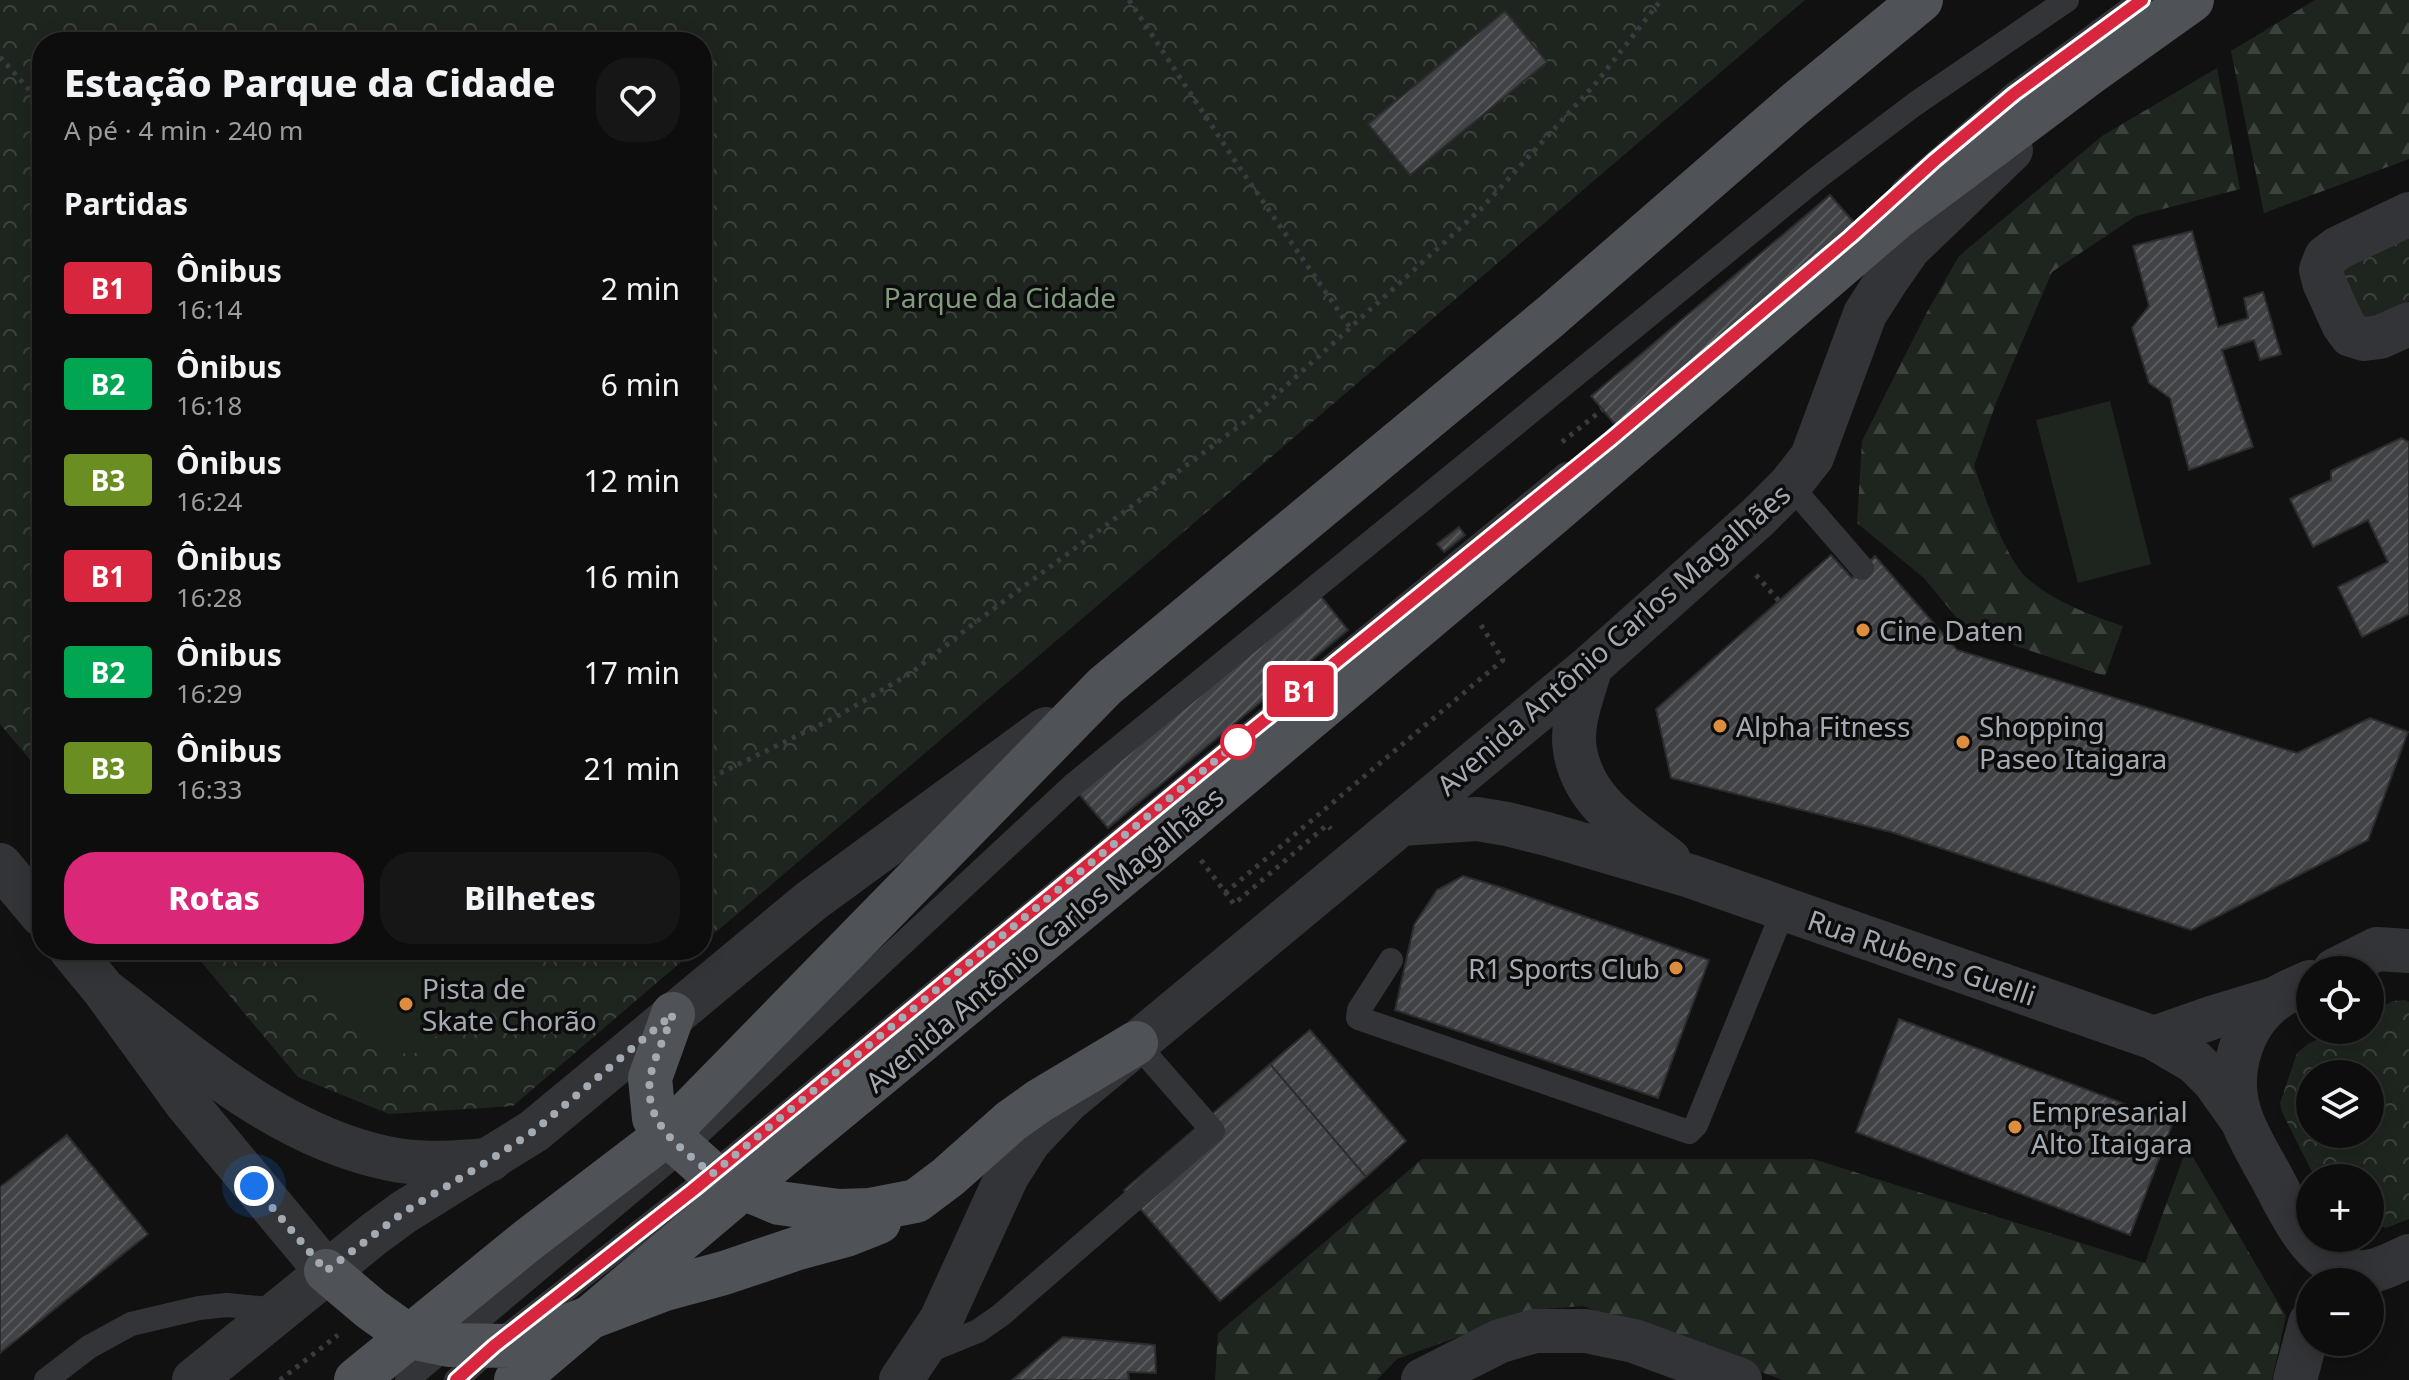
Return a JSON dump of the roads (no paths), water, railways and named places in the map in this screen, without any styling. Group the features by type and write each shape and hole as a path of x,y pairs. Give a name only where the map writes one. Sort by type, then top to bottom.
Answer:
{"main road":[{"name":"Avenida Antônio Carlos Magalhães","path":"594,1314 701,1161 1105,686 1551,316 1796,103 1921,0"},
{"name":"Avenida Antônio Carlos Magalhães","path":"356,1380 438,1354 528,1240 701,1161 1178,829 1551,515 1895,219 2192,0"},
{"path":"673,1014 650,1078 654,1118 701,1161 779,1203 839,1211 869,1210 916,1201"},
{"path":"326,1271 371,1309 438,1354 505,1363 515,1346 594,1314 876,1224 916,1201 948,1177 1020,1114 1136,1043"}],"street":[{"name":"Avenida Antônio Carlos Magalhães","path":"910,1368 941,1320 1007,1176 1030,1140 1067,1101 1591,666 1790,485 1812,457 1865,314 1909,248 2090,73"},
{"path":"2409,214 2338,248 2326,257 2321,270 2343,324 2351,335 2364,339 2380,337 2409,324"},
{"name":"Rua Rubens Guelli","path":"1591,666 1577,717 1574,749 1581,774 1593,797 1614,818 1690,876"},
{"name":"Avenida Antônio Carlos Magalhães","path":"194,1380 326,1271 404,1212 534,1131 811,901 1105,686"},
{"name":"Rua Rubens Guelli","path":"1401,824 1477,819 1507,824 1690,876 2154,1038 2195,1062 2214,1081 2241,1119"},
{"path":"0,865 32,903"},
{"path":"2365,956 2398,941"},
{"path":"79,960 187,1104 326,1271"},
{"path":"104,990 216,1075 277,1115 334,1143 388,1159 443,1163 490,1160"},
{"path":"2154,1038 2293,990"},
{"path":"2293,990 2253,1023 2245,1038 2234,1072 2234,1091 2241,1119 2318,1267 2374,1273 2409,1256"},
{"path":"1423,1380 1500,1341 1535,1331 1586,1331 1634,1341 1740,1380"},
{"path":"2295,1380 2301,1356"}],"lane":[{"path":"505,1363 1073,785 1817,178 1915,104 2067,0"},
{"path":"701,1161 1203,770 1611,439 2014,94 2142,0"},
{"path":"1790,485 1862,568"},
{"path":"1391,960 1359,1010 1358,1018 1689,1132 1696,1125 1784,909"},
{"path":"910,1368 1001,1315 1213,1131 1136,1043"},
{"path":"46,1380 89,1347 131,1324 199,1308 227,1305 279,1310"},
{"path":"407,1380 438,1354"}],"place":[{"name":"Cine Daten","path":"1863,630"},
{"name":"Alpha Fitness","path":"1720,726"},
{"name":"Shopping Paseo Itaigara","path":"1963,742"},
{"name":"R1 Sports Club","path":"1676,968"},
{"name":"Pista de Skate Chorão","path":"406,1004"},
{"name":"Empresarial Alto Itaigara","path":"2015,1127"}],"park label":[{"name":"Parque da Cidade","path":"1000,297"}]}
